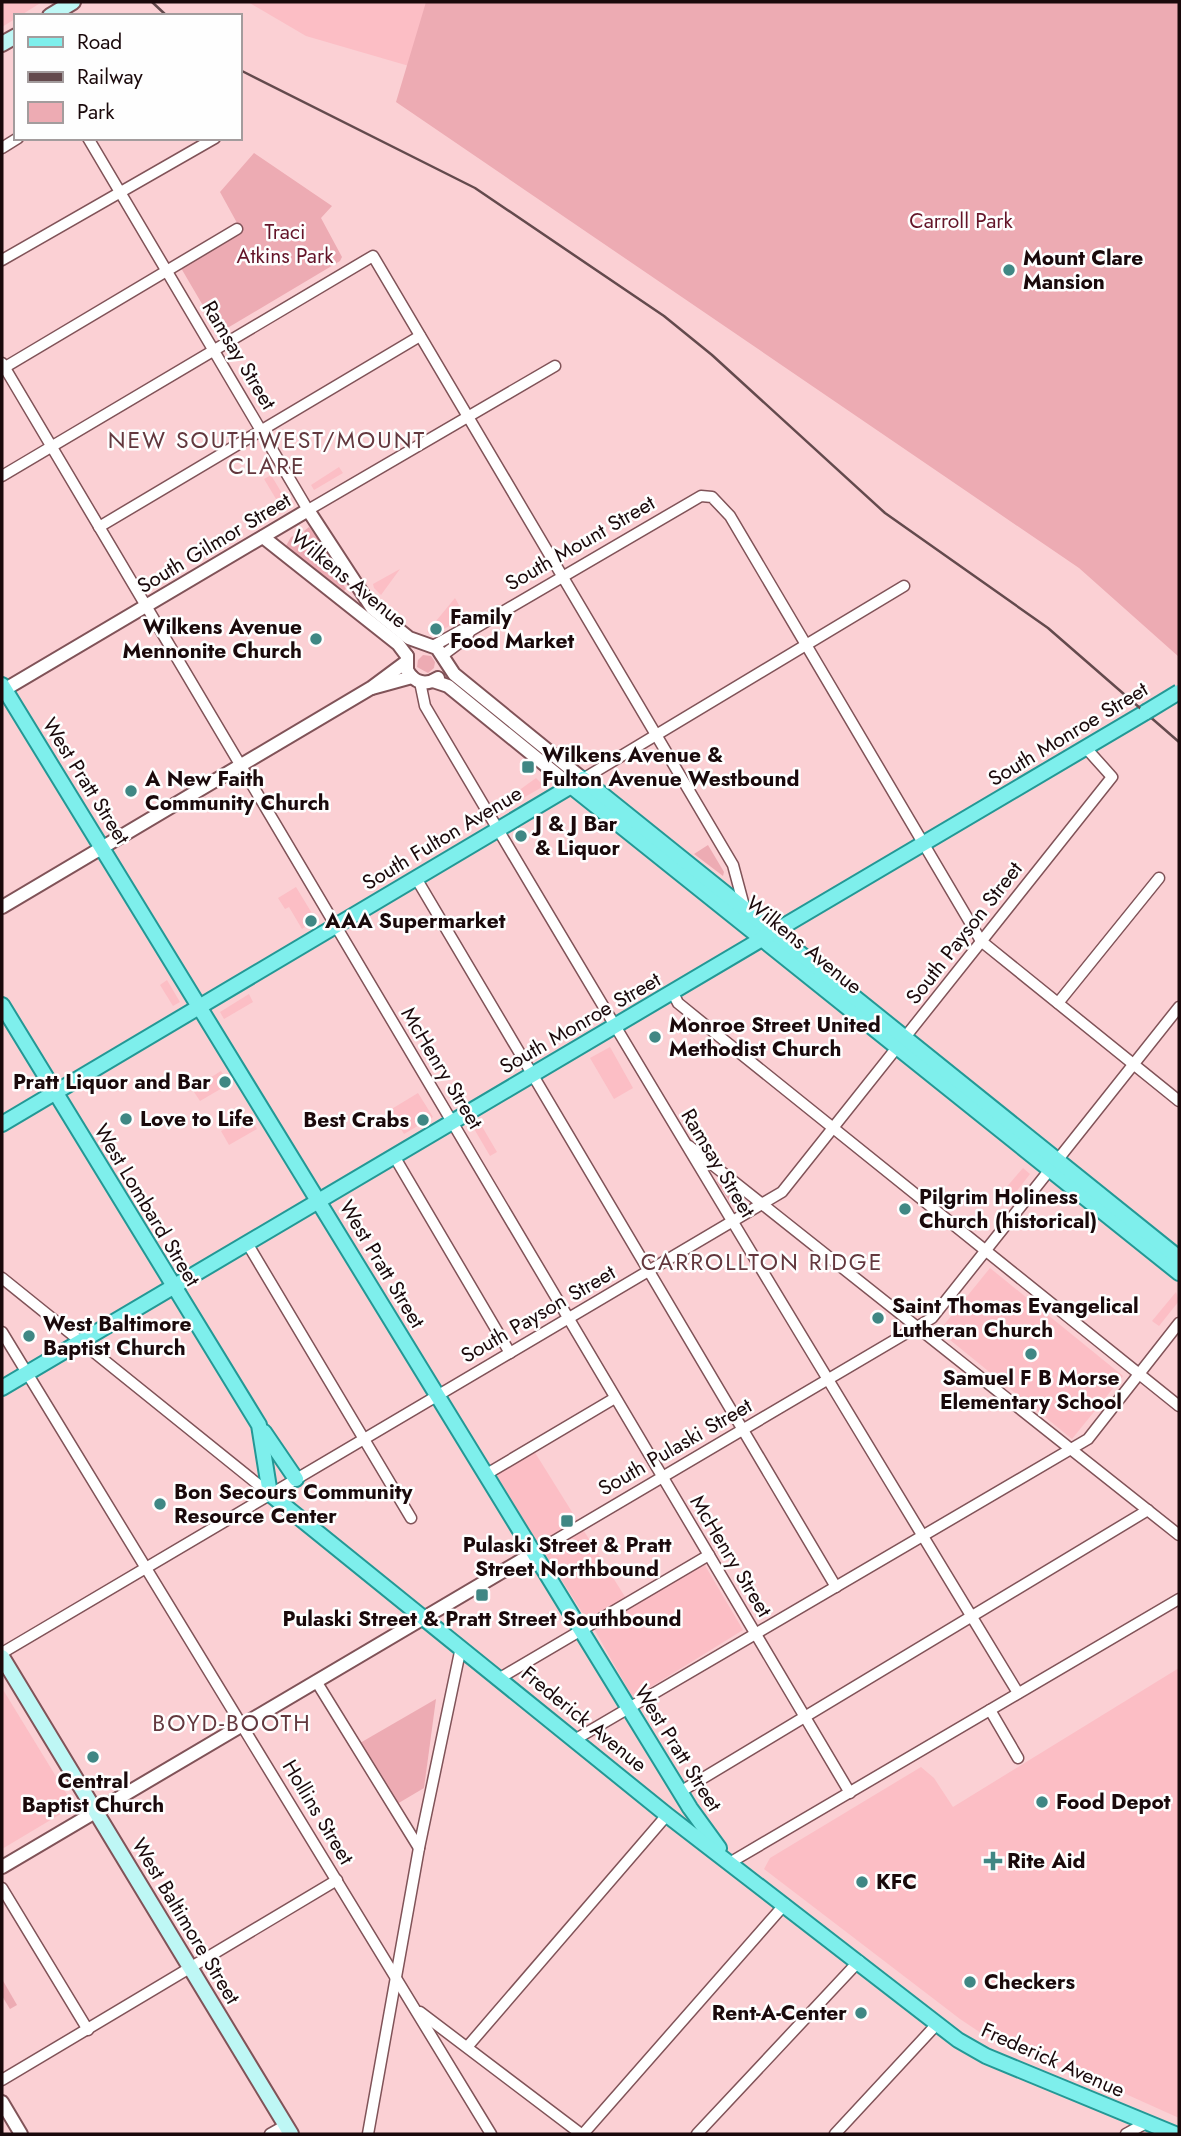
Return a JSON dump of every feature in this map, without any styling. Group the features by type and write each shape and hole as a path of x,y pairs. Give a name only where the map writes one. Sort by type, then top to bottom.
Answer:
{"main road":[{"path":"53,14 73,2"},
{"name":"West Pratt Street","path":"3,688 438,1395 532,1554 680,1792 731,1862"},
{"name":"South Monroe Street","path":"2,1388 1179,692"},
{"name":"South Fulton Avenue","path":"2,1125 577,782"},
{"name":"Wilkens Avenue","path":"577,782 744,907 770,936"},
{"name":"Wilkens Avenue","path":"577,782 1055,1165 1179,1258"},
{"name":"West Lombard Street","path":"2,1005 172,1286 259,1426 296,1479"},
{"name":"Wilkens Avenue","path":"1055,1165 1179,1273"},
{"name":"West Lombard Street","path":"259,1426 270,1494"},
{"name":"Frederick Avenue","path":"270,1494 667,1815 937,2024 986,2056 1175,2134"},
{"name":"West Baltimore Street","path":"2,1655 288,2130"}],"street":[{"name":"Ramsay Street","path":"89,140 358,590"},
{"path":"2,260 119,190 211,140"},
{"path":"3,366 237,229"},
{"path":"2,477 373,256 733,865 744,907"},
{"path":"99,527 420,336"},
{"name":"McHenry Street","path":"3,366 850,1793"},
{"name":"South Gilmor Street","path":"3,688 555,366"},
{"name":"South Mount Street","path":"436,651 466,638 470,631 701,496 712,497 730,516 807,646"},
{"name":"Wilkens Avenue","path":"263,537 398,645 407,659"},
{"name":"South Fulton Avenue","path":"577,782 904,586"},
{"name":"Wilkens Avenue","path":"358,590 372,608 410,638 436,651 454,674 577,782"},
{"path":"807,646 981,942 1179,1101"},
{"path":"2,907 372,688 407,659 413,648 436,651 442,673 433,681 416,680 372,688"},
{"path":"407,659 416,680"},
{"name":"Ramsay Street","path":"416,680 424,704 731,1222 1018,1693"},
{"name":"Wilkens Avenue","path":"433,681 448,686 577,782"},
{"name":"South Payson Street","path":"2,1655 782,1192 1112,777 1090,746"},
{"path":"416,878 836,1587"},
{"path":"1058,1003 1159,878"},
{"path":"673,992 678,1003 1179,1406"},
{"name":"South Pulaski Street","path":"2,1867 932,1318 1179,1007"},
{"path":"683,1141 1179,1535"},
{"path":"394,1156 510,1353"},
{"path":"247,1243 411,1518"},
{"name":"Frederick Avenue","path":"2,1278 270,1494"},
{"path":"576,1739 1088,1439 1179,1323"},
{"name":"Hollins Street","path":"2,1332 491,2134"},
{"path":"485,1475 615,1398"},
{"path":"680,1792 1148,1510"},
{"path":"500,1678 709,1555"},
{"path":"731,1862 1179,1599"},
{"path":"368,2134 419,1848 461,1647"},
{"path":"316,1681 419,1848"},
{"path":"990,1710 1018,1758"},
{"path":"468,2046 667,1815"},
{"path":"2,2080 337,1880"},
{"path":"2,1888 88,2030"},
{"path":"416,2010 468,2046 582,2134 785,1904"},
{"path":"697,2134 859,1961"},
{"path":"835,2134 937,2024"},
{"path":"2,2102 21,2134"},
{"path":"1126,2134 1146,2123"},
{"path":"270,2134 288,2130"}],"shaded area":[{"path":"2,2 42,2 23,14 14,14 14,20 2,27"},
{"path":"248,2 427,2 409,66 306,36"},
{"path":"339,467 343,473 314,490 311,485"},
{"path":"271,475 289,505 282,509 264,479"},
{"path":"400,569 381,595 374,588 373,584"},
{"path":"455,598 465,616 433,636 427,632"},
{"path":"536,778 544,786 504,809 500,804"},
{"path":"296,887 316,920 302,929 289,907 285,909 278,898"},
{"path":"167,980 180,1002 173,1006 160,985"},
{"path":"249,994 253,1002 224,1019 220,1012"},
{"path":"610,1047 633,1088 614,1099 590,1058"},
{"path":"221,1071 229,1084 200,1101 192,1089"},
{"path":"418,1093 433,1117 404,1134 390,1110"},
{"path":"249,1115 257,1129 229,1145 221,1131"},
{"path":"480,1123 497,1152 490,1156 473,1127"},
{"path":"1023,1168 1030,1174 1012,1197 1004,1190"},
{"name":"Samuel F B Morse Elementary School","path":"990,1268 1123,1376 1072,1439 939,1331"},
{"path":"1176,1292 1179,1301 1159,1326 1152,1321"},
{"path":"534,1451 627,1600 589,1623 494,1474"},
{"path":"703,1562 743,1630 633,1698 593,1627"},
{"path":"1179,1668 1179,2118 1099,2082 999,2045 960,2019 764,1869 770,1858 921,1767 934,1778 953,1807"},
{"path":"2,1688 74,1806 2,1849"}],"green space":[{"name":"Carroll Park","path":"426,2 1179,2 1179,657 1079,568 396,102"},
{"name":"Traci Atkins Park","path":"254,153 332,206 321,218 342,257 340,261 219,333 181,268 242,232 220,192"},
{"path":"309,527 328,551 325,555 346,589 340,595 286,546 291,537 302,532 309,541 304,531"},
{"path":"423,655 431,656 435,662 434,668 428,673 417,667 418,660"},
{"path":"708,845 724,872 723,876 694,854"},
{"path":"721,1179 742,1196 742,1202 731,1204 717,1182"},
{"path":"436,1699 424,1788 397,1804 360,1743"},
{"path":"2,1979 17,2005 10,2009 2,1996"}],"railway":[{"path":"152,2 165,14"},
{"path":"242,71 475,188 664,316 712,355 885,513 1048,628 1179,742"}],"place":[{"name":"Mount Clare Mansion","path":"1009,270"},
{"name":"Family Food Market","path":"436,629"},
{"name":"Wilkens Avenue Mennonite Church","path":"316,639"},
{"name":"Wilkens Avenue & Fulton Avenue Westbound","path":"528,767"},
{"name":"A New Faith Community Church","path":"131,791"},
{"name":"J & J Bar & Liquor","path":"521,836"},
{"name":"AAA Supermarket","path":"311,921"},
{"name":"Monroe Street United Methodist Church","path":"655,1037"},
{"name":"Pratt Liquor and Bar","path":"225,1082"},
{"name":"Love to Life","path":"126,1119"},
{"name":"Best Crabs","path":"423,1120"},
{"name":"Pilgrim Holiness Church (historical)","path":"905,1209"},
{"name":"Saint Thomas Evangelical Lutheran Church","path":"878,1318"},
{"name":"West Baltimore Baptist Church","path":"29,1336"},
{"name":"Samuel F B Morse Elementary School","path":"1031,1354"},
{"name":"Bon Secours Community Resource Center","path":"160,1504"},
{"name":"Pulaski Street & Pratt Street Northbound","path":"567,1521"},
{"name":"Pulaski Street & Pratt Street Southbound","path":"482,1595"},
{"name":"Central Baptist Church","path":"93,1757"},
{"name":"Food Depot","path":"1042,1802"},
{"name":"Rite Aid","path":"993,1861"},
{"name":"KFC","path":"862,1882"},
{"name":"Checkers","path":"970,1982"},
{"name":"Rent-A-Center","path":"861,2013"}],"district":[{"name":"NEW SOUTHWEST/MOUNT CLARE","path":"267,453"},
{"name":"CARROLLTON RIDGE","path":"762,1262"},
{"name":"BOYD-BOOTH","path":"232,1723"}]}
